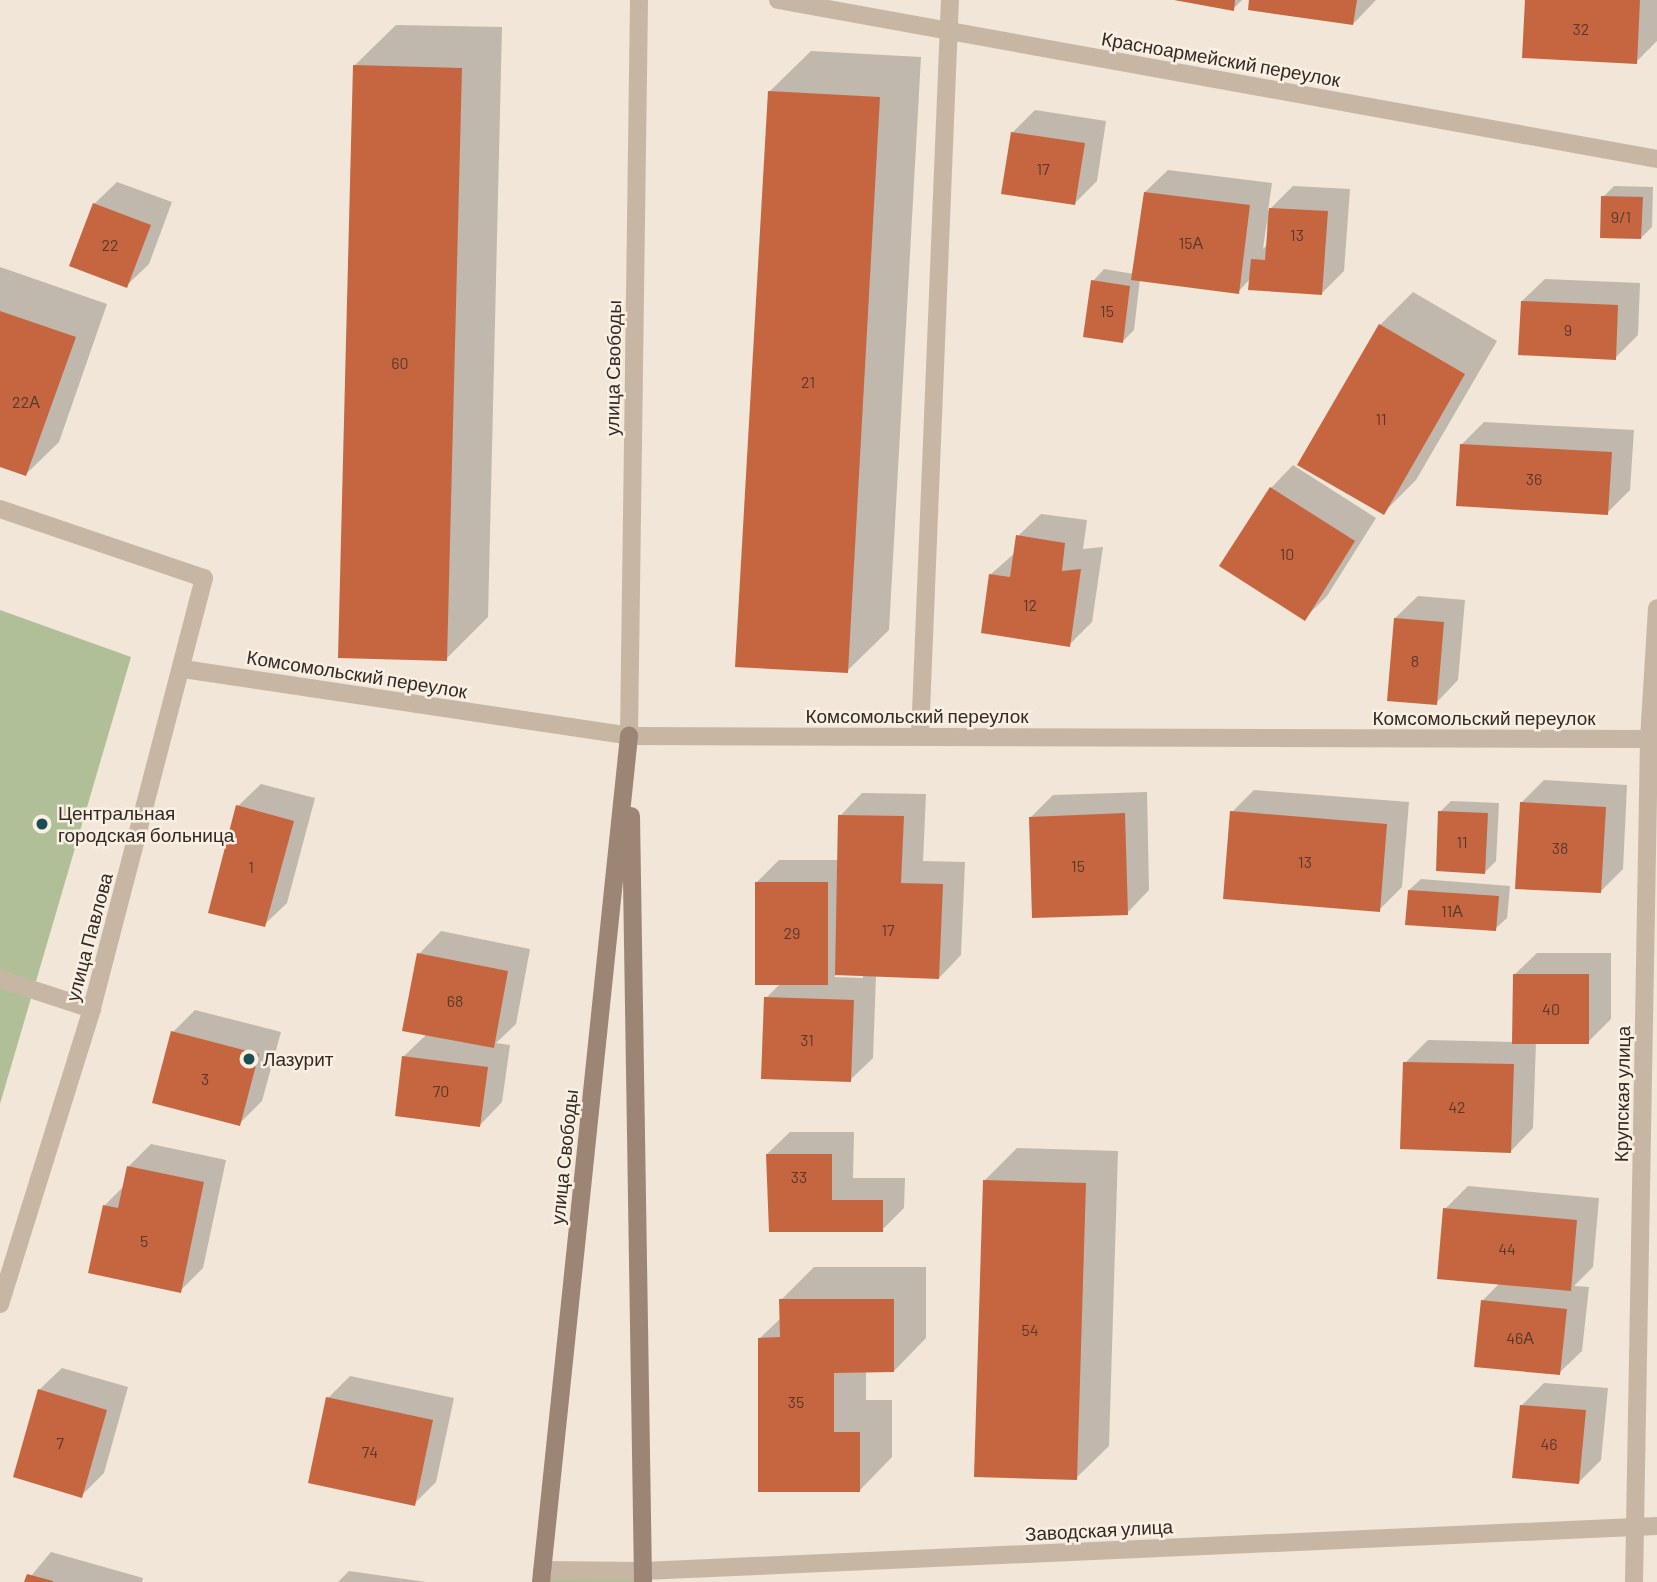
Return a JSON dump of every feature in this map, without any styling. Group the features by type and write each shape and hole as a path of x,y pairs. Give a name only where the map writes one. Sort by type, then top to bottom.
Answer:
{"street":[{"name":"улица Свободы","path":"639,0 629,736 643,1576"},
{"name":"Красноармейский переулок","path":"778,0 1657,159"},
{"path":"920,736 950,0"},
{"name":"улица Павлова","path":"0,509 204,578 183,669 92,1009 0,1304"},
{"name":"Крупская улица","path":"1634,1582 1657,608"},
{"name":"Комсомольский переулок","path":"183,669 629,736 1653,739"},
{"name":"улица Свободы","path":"541,1576 629,736"},
{"path":"0,979 92,1009"},
{"name":"Заводская улица","path":"541,1576 643,1576 1657,1526"}],"green space":[{"name":"Центральная городская больница","path":"0,610 131,657 0,1104"},
{"path":"542,1570 643,1571 643,1582 541,1582"}],"building":[{"path":"1174,0 1235,0 1234,11"},
{"path":"1249,0 1357,0 1353,25 1248,10"},
{"path":"1525,0 1640,0 1637,64 1522,58"},
{"path":"353,65 462,68 447,661 338,658"},
{"path":"768,91 880,97 848,673 735,667"},
{"path":"1011,132 1085,143 1075,205 1001,194"},
{"path":"1144,192 1250,205 1239,294 1131,280"},
{"path":"1601,196 1643,197 1641,239 1600,238"},
{"path":"93,203 151,225 127,288 69,266"},
{"path":"1269,208 1328,211 1322,295 1248,290 1251,259 1265,260"},
{"path":"1091,280 1130,286 1123,343 1083,337"},
{"path":"1521,301 1618,305 1616,360 1518,355"},
{"path":"0,311 76,337 26,476 0,467"},
{"path":"1379,324 1465,374 1384,515 1297,465"},
{"path":"1460,444 1612,452 1608,515 1456,506"},
{"path":"1270,487 1355,541 1305,621 1219,566"},
{"path":"1016,535 1065,543 1062,571 1081,569 1070,647 981,633 989,574 1010,577"},
{"path":"1394,618 1444,622 1437,705 1387,701"},
{"path":"1520,802 1606,807 1601,893 1515,889"},
{"path":"236,805 294,821 265,927 208,913"},
{"path":"1230,811 1387,824 1380,912 1223,899"},
{"path":"1438,811 1488,813 1485,874 1436,871"},
{"path":"1125,813 1128,915 1032,918 1029,817"},
{"path":"838,815 904,816 901,883 943,884 939,979 835,975"},
{"path":"755,882 828,882 828,985 755,985"},
{"path":"1408,890 1499,896 1496,931 1405,925"},
{"path":"417,953 508,971 494,1048 402,1031"},
{"path":"1513,974 1589,974 1589,1044 1512,1044"},
{"path":"764,997 854,1000 851,1082 761,1079"},
{"path":"171,1031 259,1054 240,1126 152,1103"},
{"path":"402,1056 488,1067 480,1127 395,1116"},
{"path":"1403,1062 1514,1064 1511,1153 1400,1149"},
{"path":"766,1154 832,1154 832,1200 883,1200 883,1232 769,1232"},
{"path":"127,1166 204,1182 181,1293 88,1273 103,1205 118,1208"},
{"path":"983,1180 1086,1183 1077,1480 974,1477"},
{"path":"1443,1208 1577,1220 1571,1291 1437,1279"},
{"path":"779,1299 894,1299 894,1372 834,1373 834,1432 860,1432 860,1492 758,1492 758,1338 780,1337"},
{"path":"1481,1300 1567,1309 1560,1375 1474,1367"},
{"path":"38,1389 107,1410 82,1498 13,1477"},
{"path":"326,1397 433,1420 415,1506 308,1483"},
{"path":"1520,1405 1586,1410 1579,1484 1512,1478"},
{"path":"27,1574 53,1581 53,1582 24,1582"}],"place":[{"name":"Центральная городская больница","path":"42,824"},
{"name":"Лазурит","path":"249,1059"}]}
